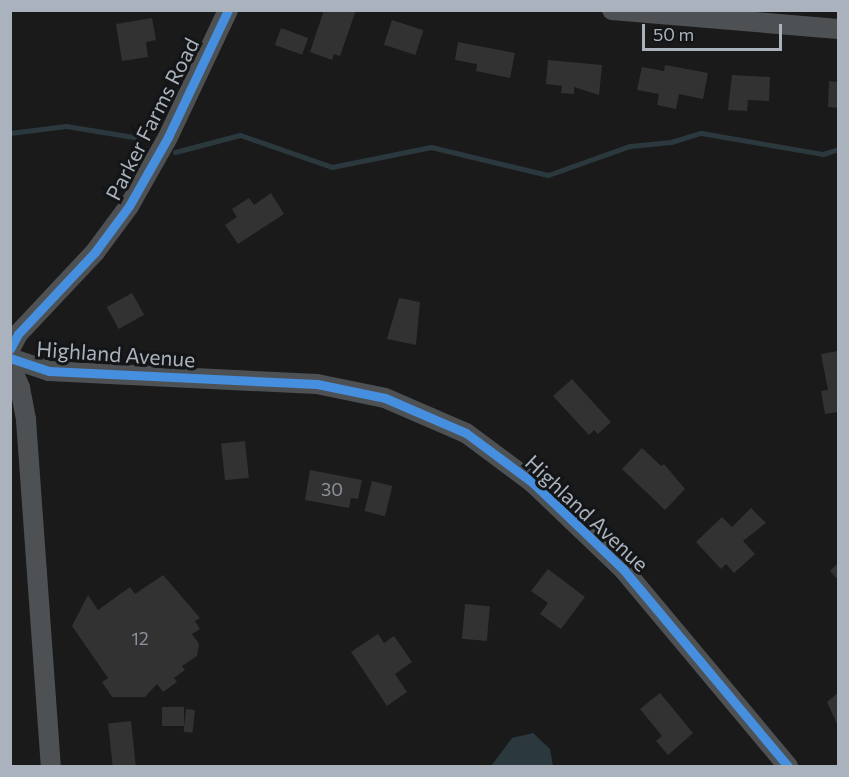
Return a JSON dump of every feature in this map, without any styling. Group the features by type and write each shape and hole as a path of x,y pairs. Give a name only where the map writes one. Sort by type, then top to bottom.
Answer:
{"street":[{"name":"Parker Farms Road","path":"10,349 18,334 95,252 129,206 168,137 228,10"},
{"path":"612,10 838,29"},
{"name":"Highland Avenue","path":"10,358 49,371 317,384 385,398 466,433 533,483 622,569 788,766"},
{"path":"10,364 20,388 26,420 51,766"}],"shaded area":[{"path":"533,733 550,749 553,766 491,766 512,738"}],"building":[{"path":"324,10 356,10 340,56 334,54 332,60 310,52"},
{"path":"152,18 156,40 146,42 148,57 122,61 116,24"},
{"path":"392,20 423,30 415,55 384,45"},
{"path":"281,28 308,38 302,55 275,45"},
{"path":"458,42 515,53 510,78 476,71 477,64 455,60"},
{"path":"548,60 602,65 599,95 574,87 574,94 561,93 562,86 546,84"},
{"path":"665,65 708,73 703,99 679,94 676,109 657,105 659,94 637,90 642,67 664,71"},
{"path":"732,75 770,77 769,101 748,100 747,111 728,110"},
{"path":"829,81 838,82 838,108 828,107"},
{"path":"271,193 284,214 238,244 225,225 237,217 232,209 249,198 254,205"},
{"path":"132,293 144,315 119,329 107,307"},
{"path":"399,298 420,302 416,345 387,339"},
{"path":"838,351 838,412 825,414 821,391 828,390 821,354"},
{"path":"572,379 611,422 598,434 594,430 589,435 553,396"},
{"path":"245,441 249,478 225,480 221,444"},
{"path":"642,448 661,466 664,464 685,489 665,510 622,469"},
{"path":"310,470 362,480 358,499 351,498 349,508 305,500"},
{"path":"372,481 392,486 385,516 365,511"},
{"path":"751,508 766,523 743,541 755,554 734,573 726,564 721,569 696,542 722,517 732,527"},
{"path":"838,563 838,580 830,571"},
{"path":"548,569 585,597 561,629 540,614 548,603 531,591"},
{"path":"163,575 200,618 195,621 200,629 192,634 199,644 197,656 182,666 185,670 174,678 177,682 163,692 157,684 145,697 112,697 102,682 108,678 72,626 88,595 98,610 130,587 135,594"},
{"path":"465,604 490,606 487,641 462,639"},
{"path":"378,634 384,643 394,636 412,662 395,674 407,692 387,706 351,652"},
{"path":"660,693 693,733 668,755 656,741 662,736 640,709"},
{"path":"838,693 838,726 827,702"},
{"path":"162,707 184,707 184,726 162,726"},
{"path":"186,709 195,710 193,733 184,732"},
{"path":"131,721 136,766 113,766 108,723"}],"waterway":[{"path":"10,133 66,126 146,139"},
{"path":"175,152 240,135 332,167 431,147 548,175 630,146 671,142 701,133 823,154 838,149"}],"cycle path":[{"path":"10,349 18,334 95,252 129,206 168,137 228,10"},
{"path":"10,358 49,371 317,384 385,398 466,433 533,483 623,569 788,766"}]}
